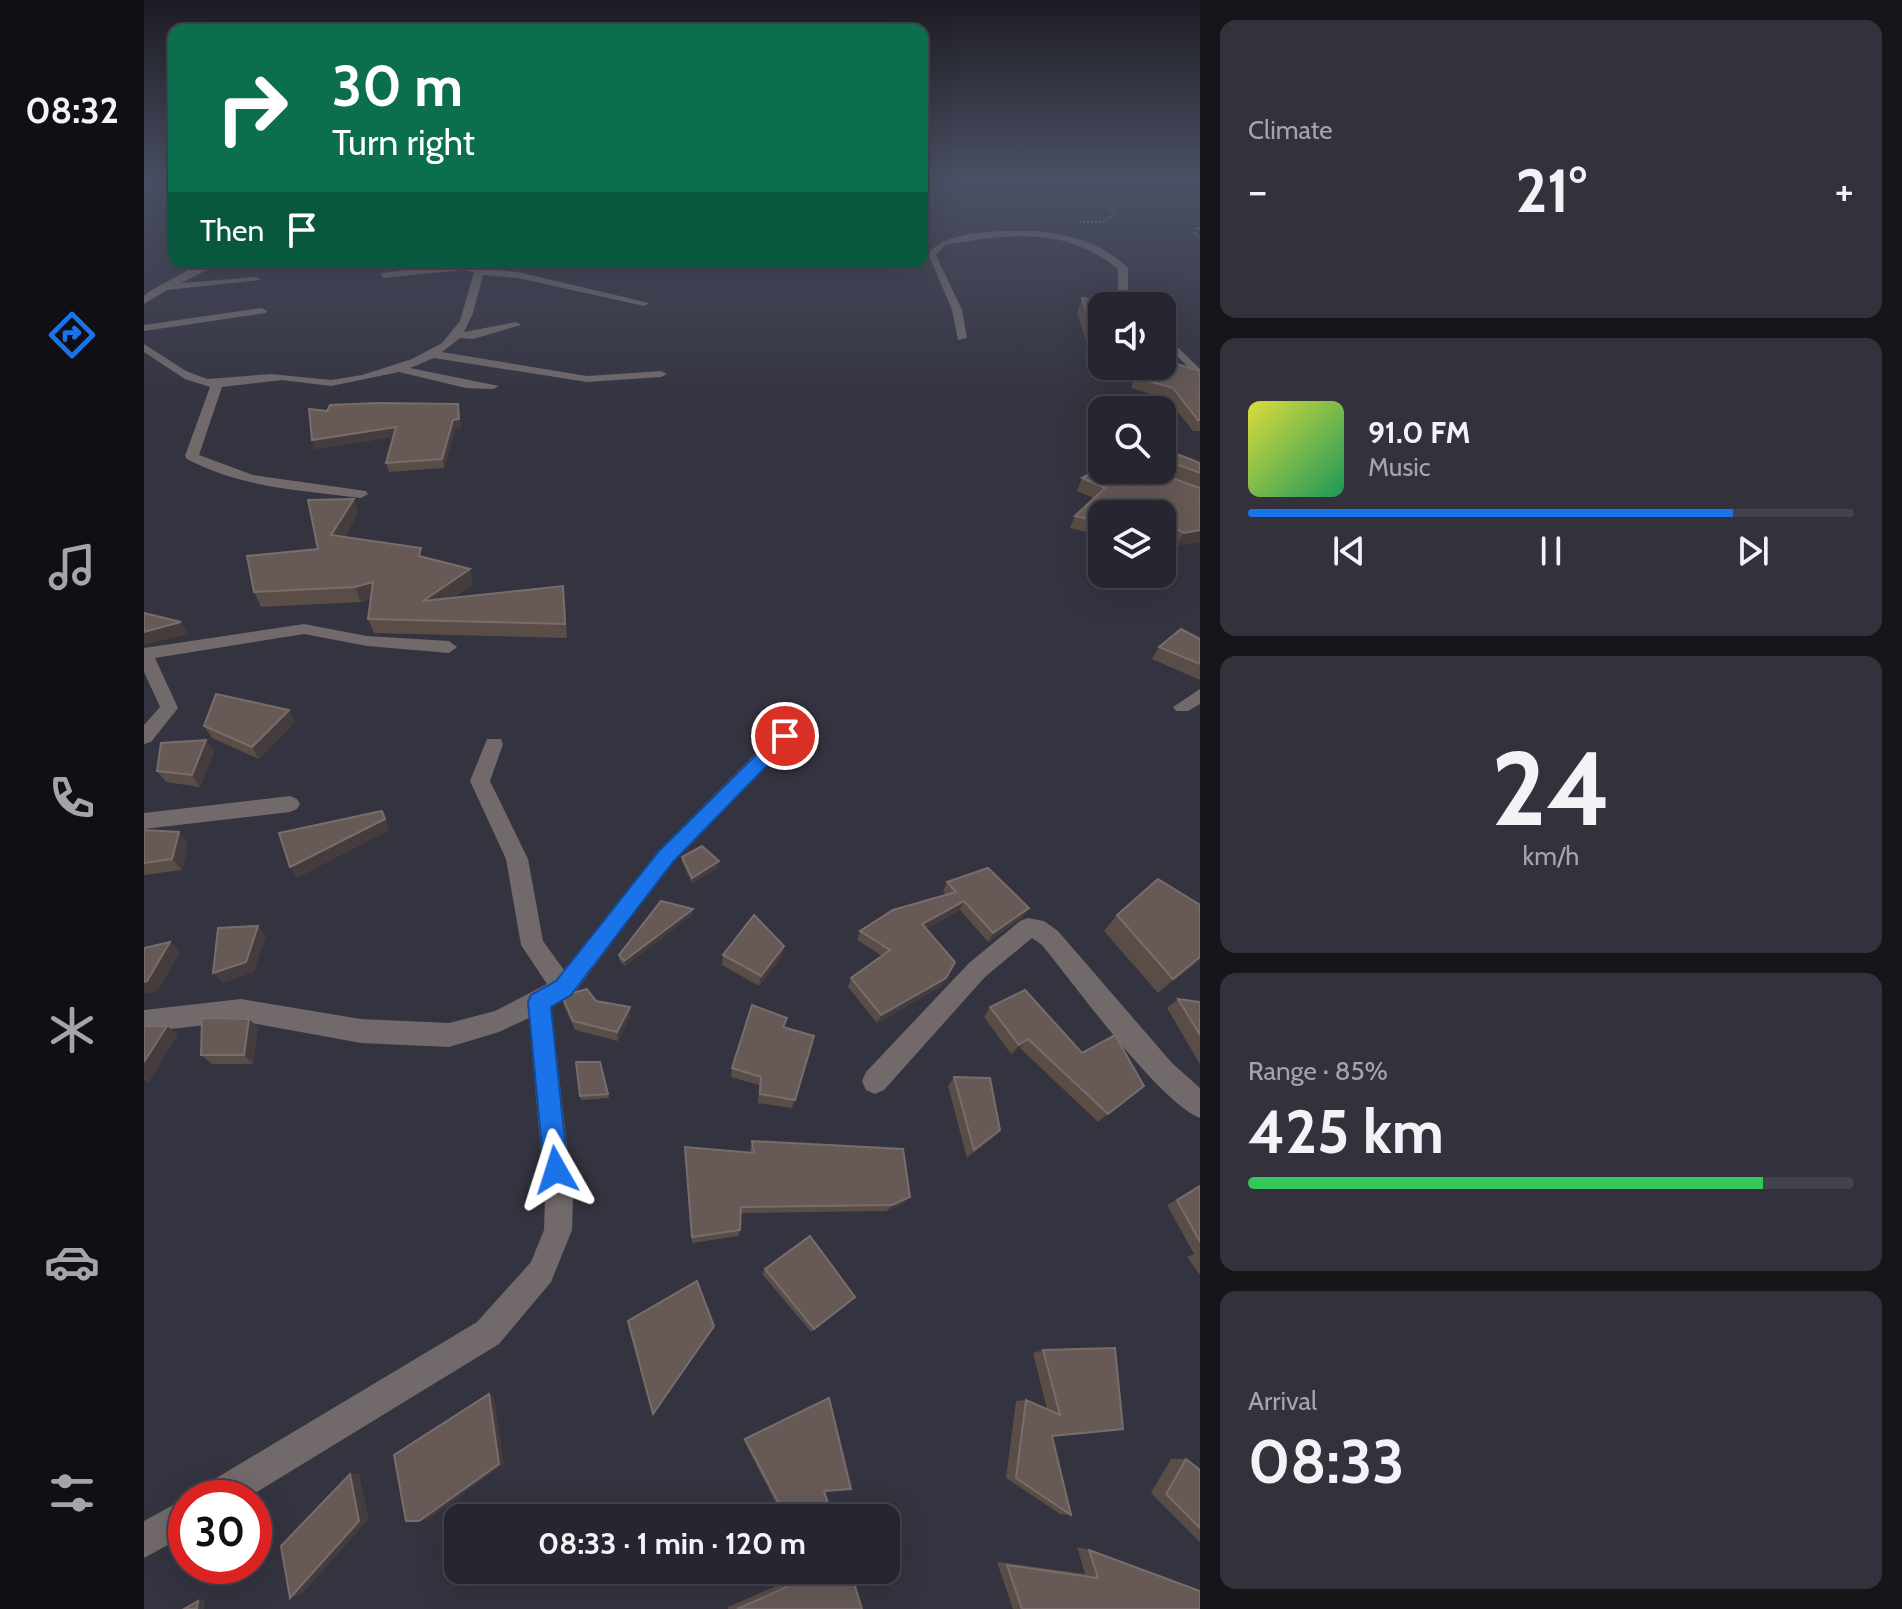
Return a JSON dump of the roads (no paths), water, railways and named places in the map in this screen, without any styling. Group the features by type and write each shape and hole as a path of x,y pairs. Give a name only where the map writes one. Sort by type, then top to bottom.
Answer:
{"street":[{"path":"931,255 957,310 962,338"},
{"path":"1109,255 1123,268 1123,292"},
{"path":"144,301 164,287 204,268"},
{"path":"477,270 482,268"},
{"path":"144,347 184,374 217,384 280,377 334,383 397,368 432,354 456,335 473,298 477,270"},
{"path":"383,275 477,270 518,275 644,303"},
{"path":"164,287 256,280"},
{"path":"144,328 262,311"},
{"path":"456,335 473,336 516,325"},
{"path":"1176,350 1200,376"},
{"path":"432,354 587,379 661,374"},
{"path":"397,368 466,385 493,386"},
{"path":"217,384 192,456 209,467 240,476 361,494"},
{"path":"144,737 169,708 145,655 304,629 367,641 449,647"},
{"path":"1182,707 1200,695"},
{"path":"144,1021 241,1010 361,1031 449,1035 499,1021 552,995 666,856 785,736"},
{"path":"245,1480 488,1333 541,1272 558,1230 552,995 532,945 517,859 480,781 494,744"},
{"path":"144,821 290,804"},
{"path":"875,1081 977,970 1028,928 1036,928 1050,938 1163,1072 1200,1105"},
{"path":"144,1541 168,1526"}]}
